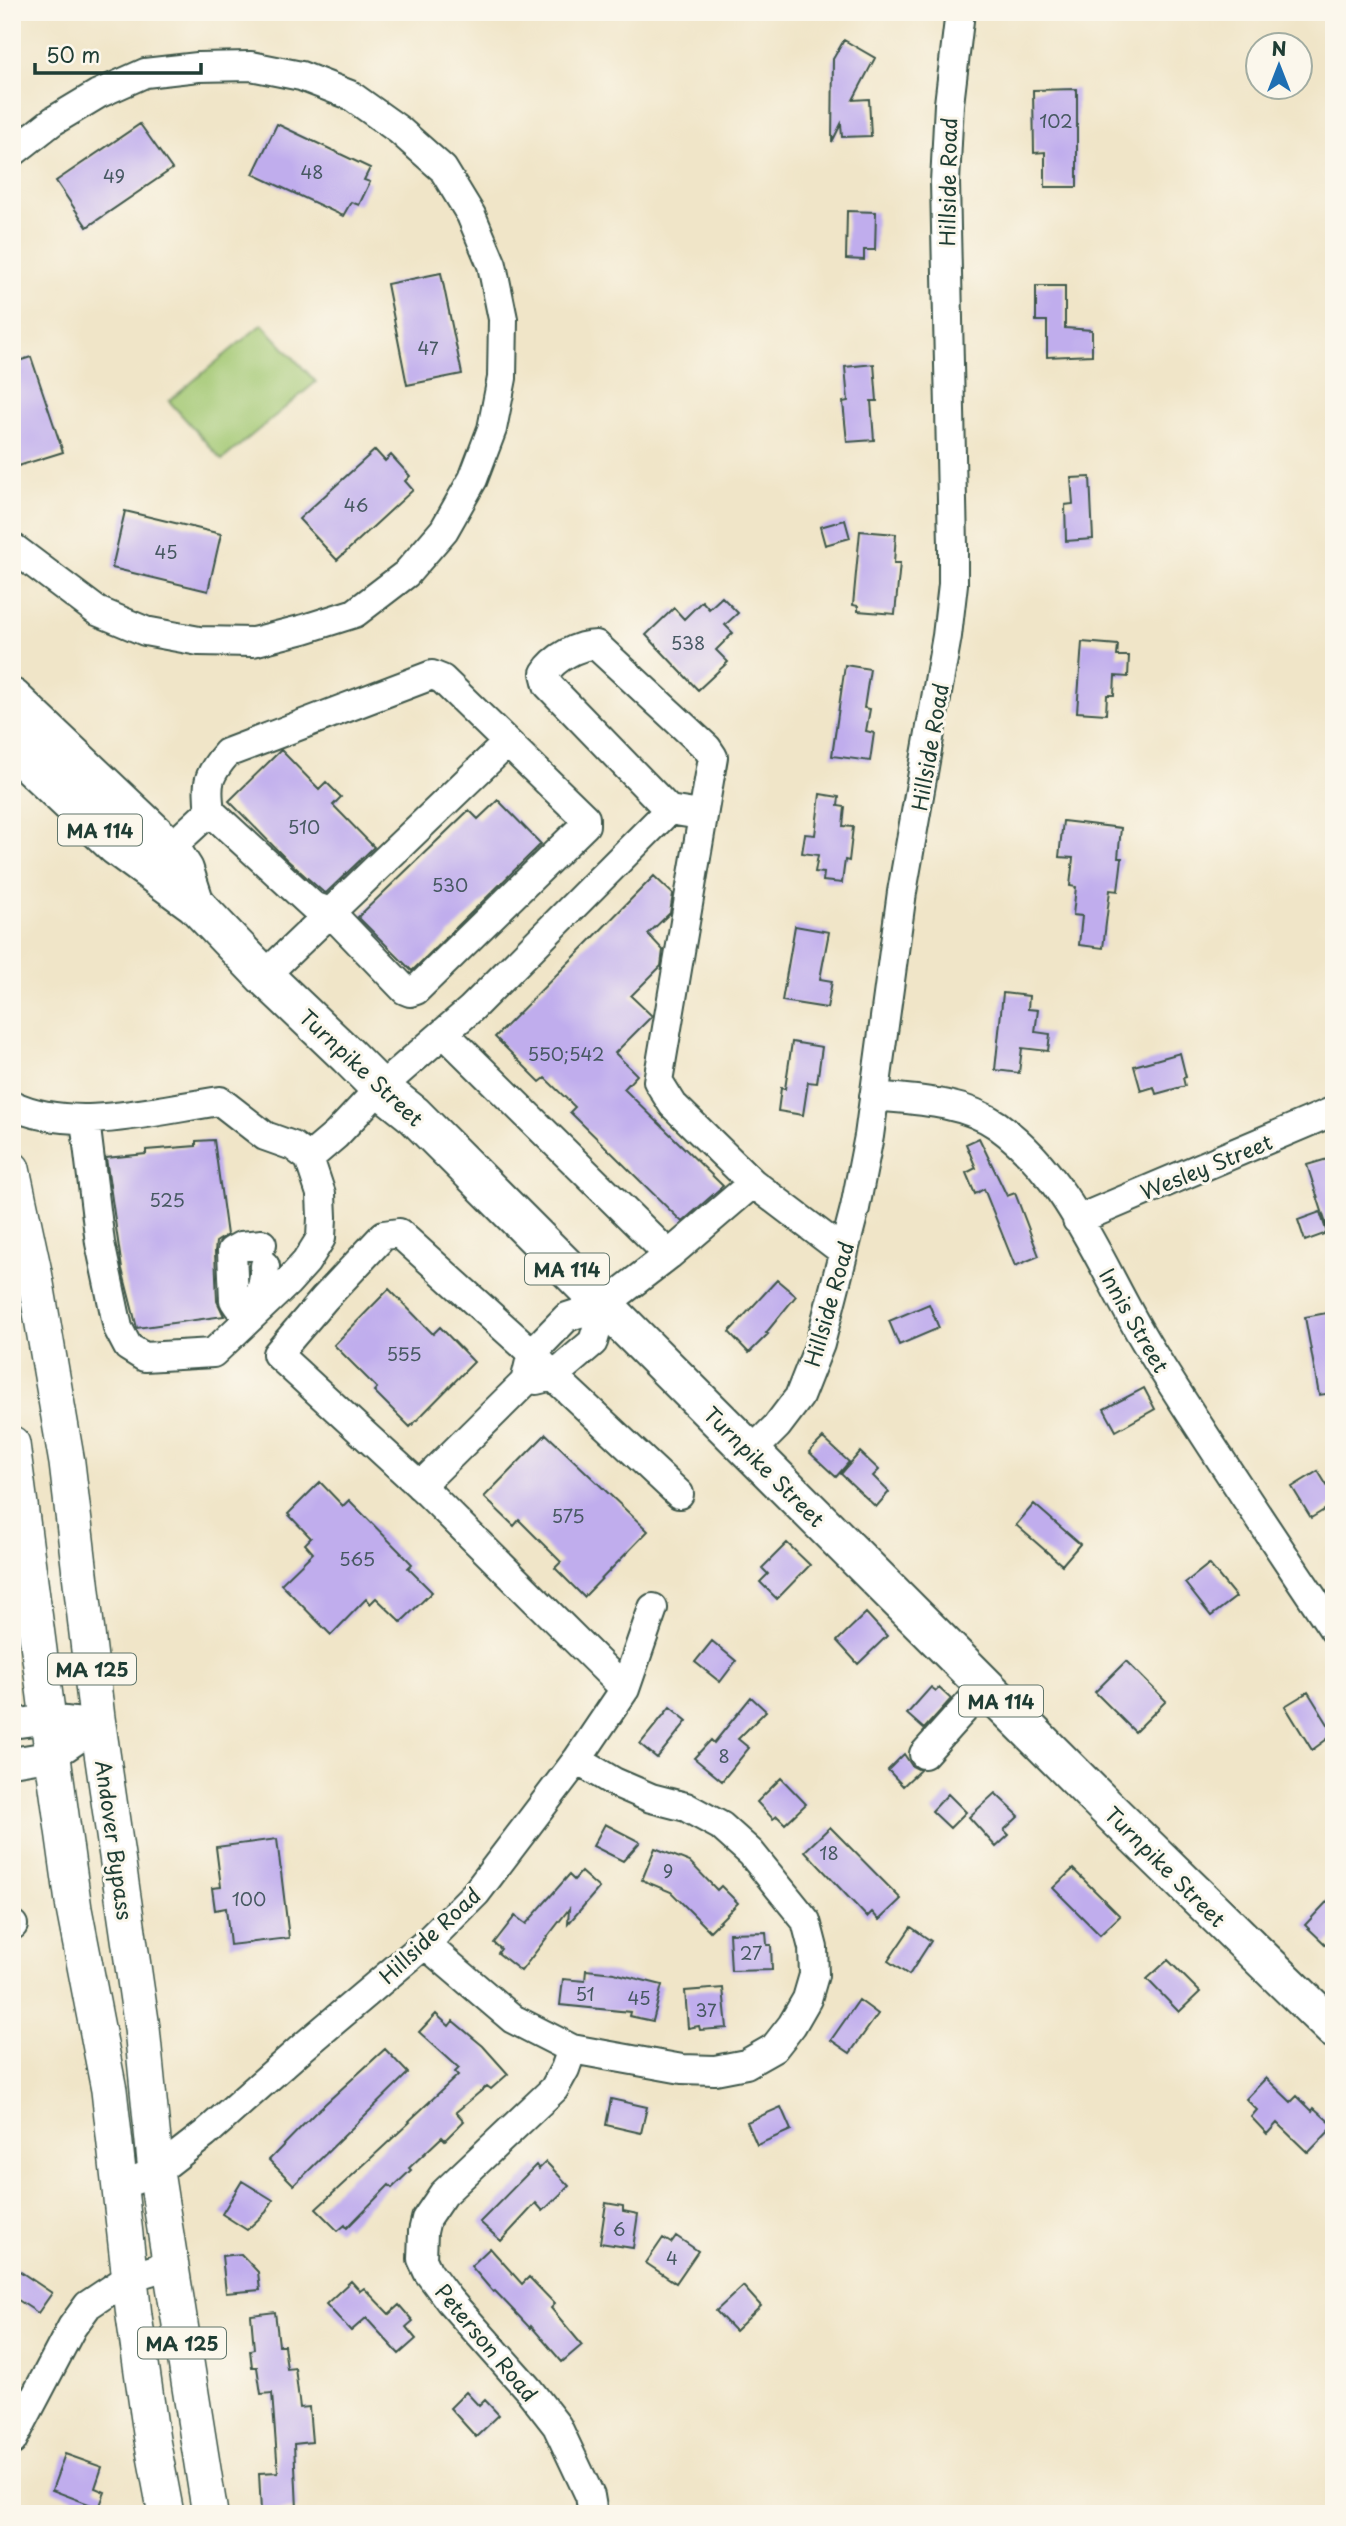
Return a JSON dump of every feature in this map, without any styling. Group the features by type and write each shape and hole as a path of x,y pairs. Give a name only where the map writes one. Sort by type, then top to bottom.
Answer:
{"highway":[{"name":"Turnpike Street","path":"12,698 170,848 184,870 195,904"},
{"name":"Turnpike Street","path":"12,748 26,773 116,846 195,904 264,976 380,1088 414,1115 1241,1941 1334,2029"}],"main road":[{"name":"Andover Bypass","path":"12,1168 59,1411 98,1725 142,2028 156,2172 210,2514"},
{"name":"MA 125","path":"12,1444 74,1909 109,2090 147,2406 166,2514"}],"street":[{"name":"Hillside Road","path":"751,1452 777,1426 799,1397 820,1344 844,1252 869,1136 902,891 940,684 953,584 945,183 948,104 960,12"},
{"path":"12,153 62,115 98,94 145,73 198,67 251,66 301,76 350,95 399,130 443,169 471,215 492,265 503,319 502,378 492,429 473,479 444,530 406,574 355,613 253,642 199,641 145,631 97,611 12,547"},
{"path":"704,815 669,810 548,685 545,673 551,663 586,645 596,645 707,748 713,757 704,815 658,1081 673,1105 753,1183 844,1252"},
{"path":"432,675 442,679 507,743 585,818 585,825 416,990 410,992 405,990 330,912 313,906 210,811 207,787 214,767 227,752 432,675"},
{"path":"264,976 507,743"},
{"path":"309,1158 336,1135 380,1088 471,1009 669,810"},
{"path":"170,848 210,811"},
{"path":"444,1033 669,1255"},
{"name":"Innis Street","path":"874,1096 937,1102 971,1112 995,1124 1038,1162 1065,1198 1125,1308 1243,1497 1334,1630"},
{"path":"12,1105 31,1114 85,1120 220,1101 265,1136 293,1146 309,1158 321,1194 321,1238 306,1262 213,1353 144,1357 128,1347 118,1328 100,1243 85,1120"},
{"name":"Wesley Street","path":"1077,1220 1334,1111"},
{"path":"420,1486 525,1382 532,1353 567,1317 604,1305 669,1255 753,1183"},
{"path":"625,1689 420,1486 277,1354 324,1298 384,1235 399,1233 532,1353 679,1494"},
{"path":"525,1382 553,1376 593,1342 604,1305"},
{"name":"Hillside Road","path":"120,2186 156,2172 205,2134 425,1944 476,1893 577,1759 625,1689 653,1608"},
{"path":"924,1754 985,1686"},
{"path":"12,1724 49,1719 98,1725"},
{"path":"12,1762 54,1755 98,1725"},
{"path":"425,1944 513,2020 572,2049 682,2069 715,2070 746,2064 774,2048 807,1999 814,1975 813,1948 806,1922 751,1853 721,1826 686,1807 651,1798 614,1782 577,1759"},
{"name":"Peterson Road","path":"572,2049 554,2089 443,2194 426,2219 422,2259 428,2272 449,2300 529,2390 557,2426 590,2496 593,2514"},
{"path":"12,2441 72,2327 88,2305 130,2277 170,2265"}],"green space":[{"path":"262,324 316,382 222,460 169,401"}],"building":[{"path":"844,40 875,58 853,100 869,99 871,136 842,137 841,124 832,142 833,59"},
{"path":"1077,89 1077,187 1045,187 1045,152 1034,153 1033,90"},
{"path":"140,124 172,169 87,227 56,181"},
{"path":"277,124 370,168 364,180 370,182 359,205 351,202 343,216 253,174"},
{"path":"847,211 876,212 875,250 864,250 864,260 846,259"},
{"path":"441,273 462,374 407,385 387,284"},
{"path":"1036,286 1065,286 1065,328 1092,330 1092,355 1047,357 1047,321 1036,321"},
{"path":"31,357 63,452 12,468 12,363"},
{"path":"874,364 877,401 871,401 874,440 847,442 843,402 848,401 845,367"},
{"path":"375,450 385,461 391,455 410,476 405,481 413,490 337,560 299,519"},
{"path":"1090,477 1093,539 1066,541 1065,505 1073,504 1071,478"},
{"path":"125,511 221,534 208,591 112,568"},
{"path":"845,520 850,538 825,545 820,527"},
{"path":"860,531 896,534 894,563 900,563 895,614 858,611 858,606 853,605"},
{"path":"722,597 738,613 725,625 733,633 716,650 728,662 698,690 646,635 674,608 684,619 702,601 709,609"},
{"path":"1082,642 1118,645 1117,656 1129,656 1128,677 1115,676 1114,695 1107,695 1106,714 1077,712"},
{"path":"845,665 870,669 864,708 870,709 866,731 874,733 870,761 832,756"},
{"path":"281,750 319,789 326,782 341,797 333,805 374,847 326,893 286,859 229,801"},
{"path":"820,794 839,797 838,806 845,807 843,826 853,827 849,861 845,860 842,883 823,881 824,873 815,872 818,855 802,853 805,834 815,835"},
{"path":"498,800 541,844 412,971 358,917 469,810 478,819"},
{"path":"1063,821 1121,828 1118,858 1122,858 1118,891 1110,890 1103,948 1079,945 1082,916 1073,915 1076,887 1070,886 1073,858 1059,857"},
{"path":"654,876 673,894 670,913 648,934 663,950 661,966 631,996 652,1016 615,1053 637,1075 624,1089 723,1186 682,1222 570,1112 575,1107 545,1078 540,1082 495,1037"},
{"path":"795,926 829,932 820,979 832,981 827,1008 782,1001"},
{"path":"1003,993 1029,996 1028,1009 1038,1010 1035,1032 1050,1034 1048,1051 1022,1048 1019,1073 995,1070"},
{"path":"792,1042 822,1047 817,1083 808,1082 803,1115 778,1111 781,1088 785,1089"},
{"path":"1180,1053 1186,1077 1183,1078 1185,1086 1156,1094 1154,1087 1141,1091 1134,1066"},
{"path":"979,1138 1007,1196 1015,1193 1039,1256 1015,1266 984,1189 975,1194 966,1173 976,1168 966,1144"},
{"path":"214,1140 227,1235 216,1242 215,1252 217,1301 224,1316 137,1328 122,1269 106,1158 146,1154 146,1150 196,1146 196,1141"},
{"path":"1334,1157 1334,1235 1330,1236 1307,1165"},
{"path":"1320,1212 1327,1233 1305,1241 1298,1220"},
{"path":"777,1280 796,1296 766,1333 768,1334 749,1353 729,1332"},
{"path":"389,1289 433,1334 440,1327 474,1362 410,1427 374,1391 377,1388 334,1345"},
{"path":"929,1304 939,1328 899,1345 889,1321"},
{"path":"1332,1312 1334,1393 1319,1395 1305,1317"},
{"path":"1144,1388 1155,1409 1116,1431 1104,1409"},
{"path":"546,1434 648,1531 584,1597 555,1568 561,1562 519,1520 514,1526 484,1497"},
{"path":"823,1438 849,1462 836,1477 809,1452"},
{"path":"860,1452 879,1470 873,1476 889,1492 876,1507 841,1474"},
{"path":"1318,1471 1334,1497 1334,1504 1311,1518 1292,1487"},
{"path":"320,1482 343,1506 349,1500 412,1564 408,1568 432,1592 401,1622 376,1598 370,1604 366,1599 331,1635 281,1584 313,1553 305,1544 311,1538 288,1514"},
{"path":"1034,1504 1080,1544 1062,1565 1016,1525"},
{"path":"787,1543 810,1565 777,1599 760,1582 768,1574 762,1568"},
{"path":"1209,1564 1236,1597 1211,1616 1185,1583"},
{"path":"866,1613 887,1636 858,1664 837,1641"},
{"path":"712,1641 736,1661 720,1682 695,1662"},
{"path":"1126,1661 1166,1701 1135,1732 1095,1692"},
{"path":"931,1687 936,1691 939,1688 951,1699 924,1729 907,1714"},
{"path":"1308,1692 1334,1734 1312,1750 1285,1706"},
{"path":"751,1697 766,1711 738,1739 749,1748 722,1781 694,1758 711,1740 714,1743"},
{"path":"670,1707 687,1721 657,1758 640,1744"},
{"path":"904,1754 912,1766 920,1770 903,1786 888,1770"},
{"path":"781,1778 806,1804 785,1824 777,1816 773,1819 757,1802"},
{"path":"995,1793 1019,1816 1004,1830 1009,1835 996,1847 969,1817"},
{"path":"948,1794 966,1812 950,1828 932,1811"},
{"path":"605,1824 640,1842 623,1861 593,1846"},
{"path":"830,1827 901,1899 879,1920 872,1912 867,1917 805,1851"},
{"path":"277,1839 289,1938 230,1945 226,1908 215,1910 212,1888 221,1887 216,1847"},
{"path":"655,1848 690,1862 717,1890 721,1886 738,1903 710,1931 671,1892 642,1880"},
{"path":"1073,1869 1120,1916 1100,1935 1053,1888"},
{"path":"581,1872 599,1888 568,1924 569,1909 521,1971 498,1953 501,1949 494,1943 515,1916 526,1924 569,1875 574,1880"},
{"path":"1334,1894 1334,1937 1326,1945 1305,1925"},
{"path":"911,1927 931,1941 909,1975 888,1961"},
{"path":"766,1932 767,1945 771,1945 772,1970 731,1971 729,1933"},
{"path":"1168,1960 1200,1992 1179,2012 1147,1979"},
{"path":"586,1970 614,1973 662,1985 653,2021 629,2016 630,2012 560,2005 563,1979 585,1981"},
{"path":"723,1988 727,2028 688,2028 685,1991"},
{"path":"859,2000 878,2014 850,2053 831,2040"},
{"path":"436,2014 449,2026 453,2021 483,2046 508,2074 491,2089 487,2086 456,2112 464,2121 445,2140 442,2137 392,2188 389,2185 347,2228 345,2225 338,2231 316,2209 458,2075 455,2072 459,2068 419,2032"},
{"path":"385,2049 408,2073 294,2185 269,2160 314,2114"},
{"path":"1266,2078 1291,2102 1297,2096 1312,2111 1314,2108 1334,2126 1308,2153 1277,2123 1267,2134 1251,2117 1257,2110 1246,2099"},
{"path":"611,2099 647,2107 641,2133 606,2125"},
{"path":"781,2107 791,2130 757,2145 747,2122"},
{"path":"546,2162 569,2186 543,2211 536,2203 501,2241 480,2222 536,2165 539,2169"},
{"path":"242,2181 273,2200 266,2212 247,2230 222,2214"},
{"path":"606,2203 623,2206 623,2211 638,2214 633,2248 600,2243"},
{"path":"676,2236 698,2251 676,2283 646,2263 663,2238 671,2243"},
{"path":"490,2248 522,2284 529,2277 555,2304 551,2308 582,2345 562,2362 531,2326 530,2328 495,2291 493,2292 471,2266"},
{"path":"241,2254 258,2272 260,2290 226,2293 222,2256"},
{"path":"12,2266 52,2293 38,2313 12,2296"},
{"path":"351,2281 360,2291 364,2288 389,2314 399,2305 413,2321 406,2327 416,2339 399,2354 366,2318 351,2331 326,2304"},
{"path":"743,2286 761,2306 735,2331 716,2311"},
{"path":"275,2312 279,2345 284,2345 287,2369 295,2368 300,2408 309,2407 312,2442 294,2444 297,2509 261,2511 259,2473 278,2472 272,2393 261,2394 257,2367 252,2367 250,2350 254,2349 251,2315"},
{"path":"466,2392 479,2406 485,2400 499,2415 476,2437 450,2408"},
{"path":"65,2454 102,2467 95,2488 105,2492 99,2508 52,2490"}]}
